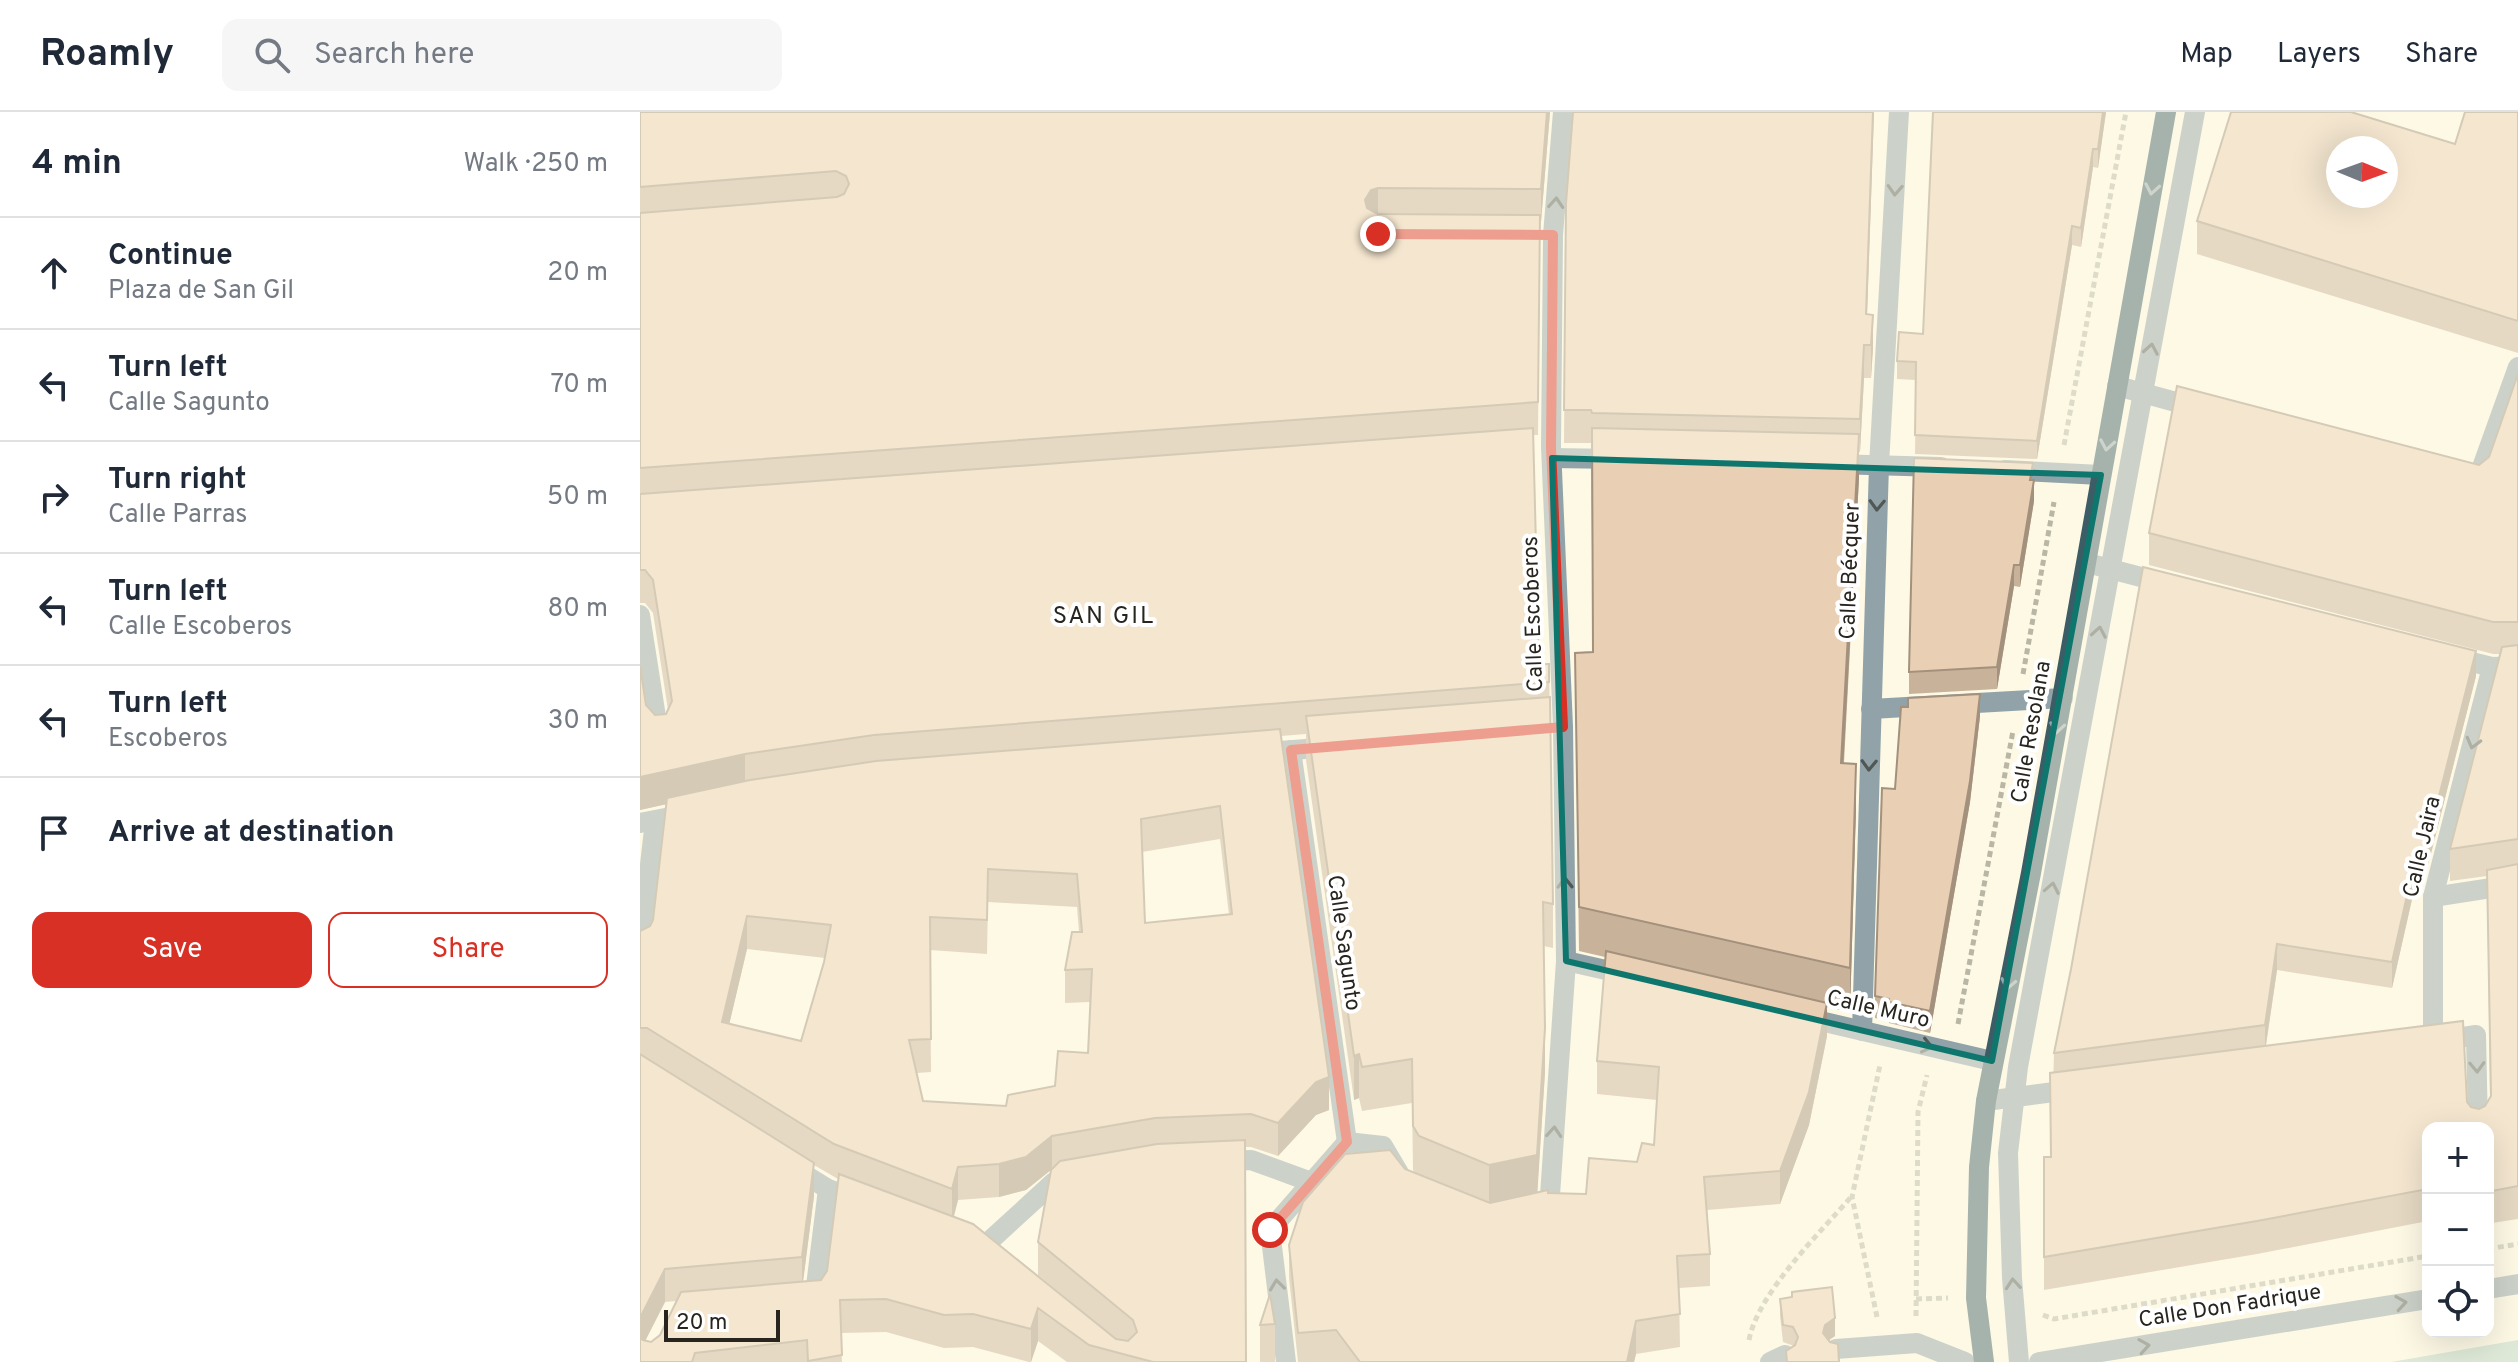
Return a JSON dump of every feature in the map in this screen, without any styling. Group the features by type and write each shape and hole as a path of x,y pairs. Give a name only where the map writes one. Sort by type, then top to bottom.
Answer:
{"main road":[{"name":"Calle Resolana","path":"1984,1362 1976,1298 1979,1167 1986,1101 2063,698 2166,112"}],"street":[{"name":"Calle Escoberos","path":"1519,1216 1549,1210 1566,961 1546,451 1546,235 1563,112"},
{"name":"Calle Bécquer","path":"1862,1031 1879,465 1899,112"},
{"path":"2019,1362 2012,1278 2008,1153 2014,1097 2195,112"},
{"path":"2462,480 2477,485 2518,367"},
{"path":"2117,386 2219,414"},
{"path":"1546,451 1645,460"},
{"path":"1816,463 1957,468"},
{"path":"1988,469 2101,475"},
{"path":"2087,563 2187,589"},
{"path":"640,615 659,736"},
{"path":"2431,651 2492,667 2518,666"},
{"name":"Calle Jaira","path":"2478,1122 2476,1035 2425,1042 2433,897 2492,667"},
{"path":"1871,709 2063,698"},
{"path":"1230,755 1352,745"},
{"name":"Calle Sagunto","path":"1291,750 1347,1142"},
{"path":"640,951 648,822 717,807"},
{"path":"2433,897 2518,884"},
{"path":"1566,961 1654,982"},
{"name":"Calle Muro","path":"1787,1013 1992,1061"},
{"path":"1986,1101 2092,1087"},
{"path":"1286,1362 1270,1230 1347,1142 1383,1146 1410,1190"},
{"path":"774,1155 828,1189 884,1210"},
{"path":"1204,1162 1251,1160 1311,1182"},
{"path":"982,1249 1054,1182 1098,1174"},
{"path":"798,1303 814,1302 828,1189"},
{"path":"2494,1288 2518,1284"},
{"name":"Calle Don Fadrique","path":"2039,1362 2422,1300"},
{"path":"1836,1349 1917,1343 1965,1362"}],"path":[{"path":"2062,455 2126,112"},
{"path":"2020,689 2055,494"},
{"path":"1956,1032 2012,734"},
{"path":"1883,1346 1852,1197 1886,1036"},
{"path":"1917,1343 1918,1112 1928,1072 1934,1066"},
{"path":"1747,1349 1752,1324 1781,1279 1852,1197"},
{"path":"2494,1248 2518,1244"},
{"path":"2031,1311 2054,1319 2422,1257"},
{"path":"1916,1299 1945,1298"}],"highlighted area":[{"path":"1552,458 2101,475 1992,1061 1566,961"}],"green space":[{"path":"2518,1340 2518,1362 2391,1362"}],"building":[{"path":"640,112 1547,112 1541,189 1378,188 1371,190 1365,200 1367,208 1378,214 1540,215 1538,402 640,468 640,213 837,197 844,194 849,184 846,176 836,171 640,187"},
{"path":"1573,112 1873,112 1866,314 1873,315 1871,345 1864,345 1860,419 1564,410 1566,203"},
{"path":"1933,112 2103,112 2098,149 2093,149 2081,228 2072,226 2037,441 1915,435 1916,362 1897,361 1899,332 1923,334"},
{"path":"2231,112 2351,112 2455,144 2465,112 2518,112 2518,321 2197,221"},
{"path":"2518,374 2518,622 2493,622 2149,533 2177,386 2479,465 2489,457"},
{"path":"1533,428 1539,664 1549,664 1549,682 874,735 745,754 640,777 640,666 646,705 655,715 666,714 672,701 653,580 645,570 640,570 640,494"},
{"path":"1592,428 1859,434 1841,763 1856,764 1850,968 1579,907 1575,653 1593,652"},
{"path":"1914,458 2033,463 2030,480 2034,480 2020,565 2014,565 1997,667 1909,672"},
{"path":"2143,567 2476,651 2423,859 2415,860 2392,962 2277,944 2265,1025 2054,1053 2071,969"},
{"path":"2518,645 2518,839 2450,849 2502,647"},
{"path":"1980,694 1970,781 1930,1011 1889,1002 1889,999 1875,996 1882,788 1895,789 1901,707 1908,707 1908,698"},
{"path":"1550,697 1553,904 1543,902 1545,1028 1537,1155 1489,1165 1419,1136 1413,1126 1412,1059 1362,1067 1359,1054 1354,1056 1306,716"},
{"path":"1280,729 1329,1077 1316,1082 1278,1123 1251,1114 1155,1118 1052,1136 1026,1157 999,1164 958,1167 952,1189 834,1144 647,1028 640,1028 640,931 650,926 653,920 667,798 750,780 876,761","holes":["1220,806 1232,914 1145,923 1141,819","988,869 1077,874 1082,932 1072,932 1065,970 1092,969 1088,1053 1058,1051 1055,1086 1008,1095 1006,1106 923,1101 909,1040 931,1039 930,917 987,920","747,916 831,925 824,962 801,1041 722,1022"]},
{"path":"2518,864 2518,1186 2494,1191 2494,1122 2422,1122 2422,1190 2044,1257 2044,1157 2051,1157 2050,1073 2463,1021 2467,1102 2479,1109 2485,1106 2491,1096 2487,870"},
{"path":"1606,951 1827,1003 1809,1092 1780,1171 1704,1177 1710,1254 1677,1256 1680,1314 1636,1321 1627,1362 1360,1362 1336,1330 1298,1333 1289,1245 1303,1202 1345,1154 1390,1150 1405,1169 1490,1203 1548,1190 1548,1193 1586,1194 1589,1158 1637,1162 1642,1143 1654,1145 1659,1067 1597,1061"},
{"path":"640,1054 814,1163 802,1257 665,1269 640,1318"},
{"path":"1245,1140 1246,1362 1153,1362 1089,1345 1038,1308 1031,1329 973,1314 944,1315 886,1299 840,1300 842,1355 808,1361 807,1340 695,1353 692,1362 640,1362 640,1338 651,1342 660,1335 681,1292 821,1280 827,1271 839,1174 973,1224 1116,1339 1128,1341 1137,1332 1133,1320 1038,1242 1051,1170 1060,1161 1157,1144"},
{"path":"1832,1287 1835,1318 1825,1325 1823,1333 1830,1342 1838,1344 1839,1362 1787,1362 1786,1351 1795,1345 1798,1337 1793,1327 1783,1325 1780,1299 1792,1297 1792,1292"},
{"path":"1270,1294 1275,1324 1260,1325"}],"district":[{"name":"SAN GIL","path":"1104,617"}],"route":[{"path":"1270,1230 1347,1142 1291,750 1563,727 1551,447 1553,235 1378,234"}]}
